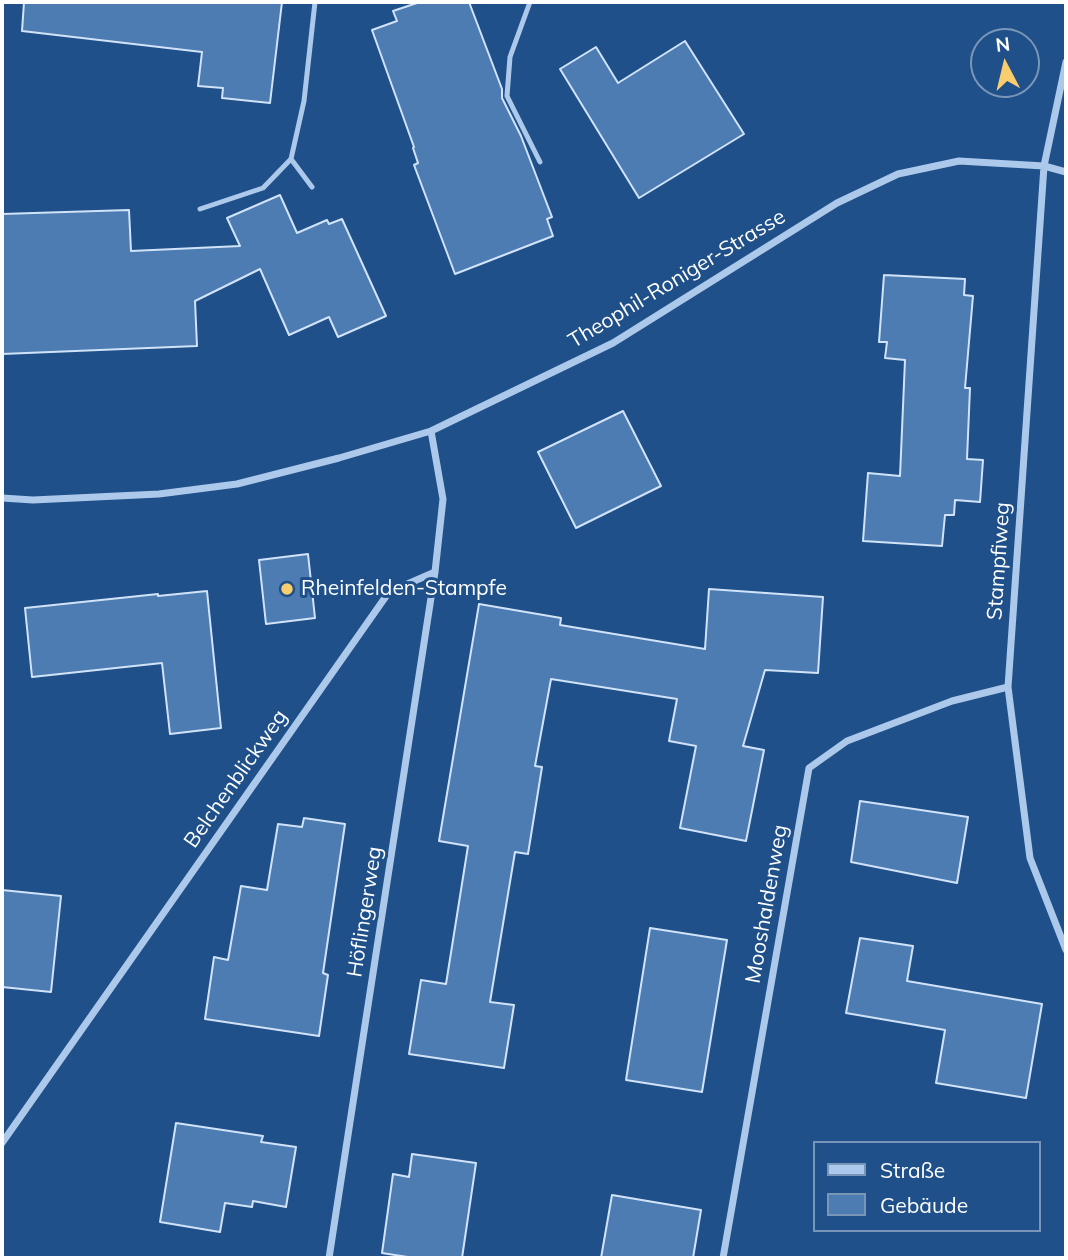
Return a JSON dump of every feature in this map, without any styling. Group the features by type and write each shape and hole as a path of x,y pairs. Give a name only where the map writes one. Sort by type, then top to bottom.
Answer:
{"street":[{"name":"Stampfiweg","path":"1066,62 1044,166 1008,687 1030,858 1066,950"},
{"name":"Theophil-Roniger-Strasse","path":"2,498 33,500 159,494 237,484 431,431 613,343 837,203 898,174 959,161 1044,166 1066,172"},
{"path":"431,431 443,499 435,572"},
{"name":"Belchenblickweg","path":"2,1143 389,592 435,572"},
{"name":"Höflingerweg","path":"328,1258 435,572"},
{"name":"Mooshaldenweg","path":"723,1258 809,768 847,741 952,701 1008,687"}],"lane":[{"path":"200,209 263,188 291,159 304,101 315,2"},
{"path":"530,2 510,57 507,96 540,162"},
{"path":"291,159 312,187"}],"building":[{"path":"24,2 282,2 270,103 222,98 223,88 198,86 202,52 22,31"},
{"path":"420,2 469,2 502,89 502,98 521,136 552,217 547,219 553,236 455,274 414,165 418,163 414,147 372,30 397,21 393,11"},
{"path":"685,41 744,134 639,198 560,69 596,47 618,83"},
{"path":"280,195 297,233 327,220 329,224 342,219 386,316 338,337 329,317 289,335 260,269 195,301 197,346 2,354 2,214 129,210 131,251 240,246 227,218"},
{"path":"884,275 965,279 964,295 973,296 965,388 970,388 967,459 983,460 980,502 955,500 954,515 945,515 942,546 863,541 868,473 900,476 905,360 885,358 887,342 879,342"},
{"path":"623,411 661,486 576,528 538,452"},
{"name":"Rheinfelden-Stampfe","path":"308,554 315,618 266,624 259,560"},
{"path":"709,589 823,597 818,673 765,670 743,746 764,750 746,841 680,828 696,746 669,741 677,699 551,679 535,766 542,767 528,854 515,852 490,1002 514,1005 504,1068 409,1054 421,980 446,984 468,846 439,841 479,604 561,618 560,625 705,649"},
{"path":"207,591 221,728 170,734 162,663 32,677 25,608"},
{"path":"860,801 968,817 957,883 851,862"},
{"path":"304,818 345,824 323,973 328,975 319,1036 205,1019 214,957 228,960 241,886 267,890 278,824 302,827"},
{"path":"2,890 61,896 51,992 2,987"},
{"path":"650,928 727,940 702,1092 626,1080"},
{"path":"860,938 913,946 907,981 1042,1004 1026,1098 936,1083 945,1030 846,1013"},
{"path":"176,1123 263,1136 261,1142 296,1147 286,1207 253,1201 252,1207 225,1203 220,1232 160,1222"},
{"path":"412,1154 476,1163 462,1258 414,1258 382,1253 393,1174 409,1177"},
{"path":"612,1195 701,1210 693,1258 601,1258"}],"place":[{"name":"Rheinfelden-Stampfe","path":"287,589"}]}
